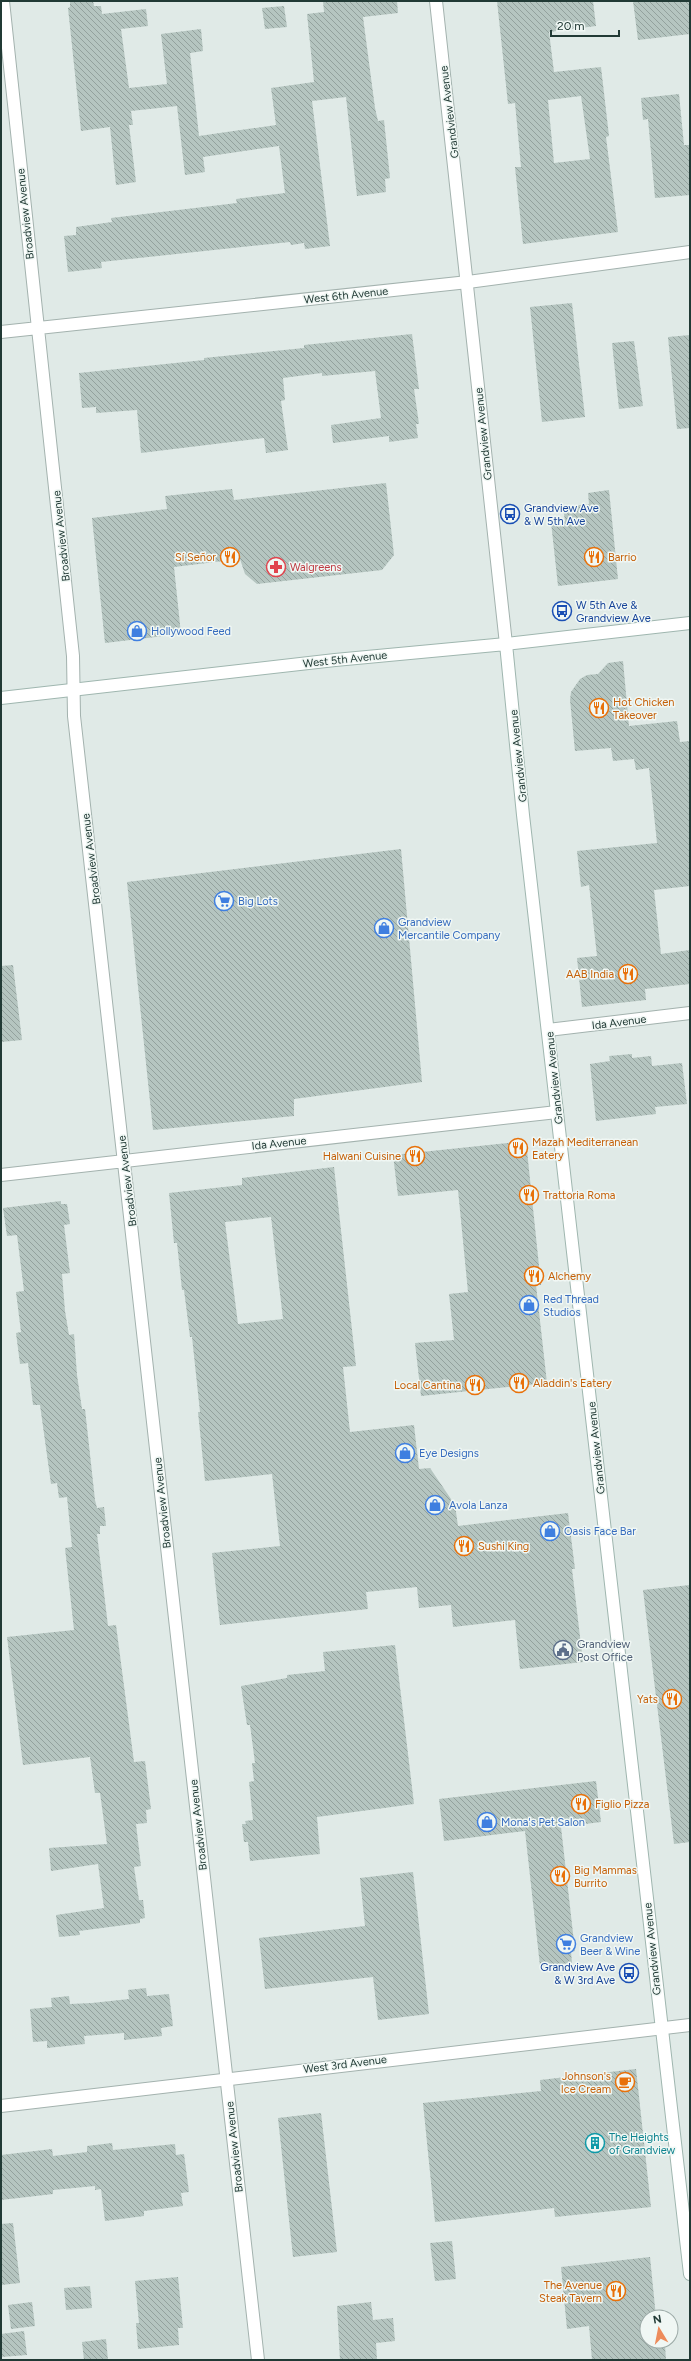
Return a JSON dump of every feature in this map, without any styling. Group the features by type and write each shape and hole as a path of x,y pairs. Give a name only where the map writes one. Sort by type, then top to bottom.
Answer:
{"street":[{"name":"Broadview Avenue","path":"2,1 70,627 75,723 258,2360"},
{"name":"Grandview Avenue","path":"436,1 468,282 484,453 557,1112 690,2274"},
{"name":"West 6th Avenue","path":"1,332 468,282 690,252"},
{"name":"West 5th Avenue","path":"1,698 335,660 506,644 690,623"},
{"name":"Ida Avenue","path":"548,1030 690,1013"},
{"name":"Ida Avenue","path":"1,1175 557,1112"},
{"name":"West 3rd Avenue","path":"1,2106 226,2078 690,2025"}],"building":[{"path":"70,1 93,1 94,6 101,6 102,14 146,9 148,26 121,29 129,88 167,84 161,34 201,29 203,51 190,53 199,136 276,125 271,88 314,82 307,14 324,12 323,1 397,1 398,13 363,17 375,108 378,121 384,120 390,178 385,179 386,192 357,196 346,97 312,101 330,246 305,249 304,243 291,245 290,242 101,262 102,268 68,272 64,236 76,235 76,227 112,222 111,218 237,203 236,199 285,193 279,146 203,157 205,172 185,175 177,106 131,111 133,125 129,125 136,182 116,185 110,127 81,131 68,8 70,7"},
{"path":"497,1 593,1 596,26 549,32 554,72 601,67 609,136 606,137 618,232 523,244 515,167 521,167 515,103 508,104","holes":["581,96 590,159 554,163 548,100"]},
{"path":"633,1 690,1 690,34 638,40"},
{"path":"284,6 287,27 265,29 262,8"},
{"path":"679,94 684,145 690,145 690,195 655,198 648,119 643,120 641,98"},
{"path":"572,303 585,417 542,422 530,307"},
{"path":"412,334 419,389 414,389 419,424 416,424 418,438 389,442 389,436 333,443 331,425 381,418 375,371 322,376 322,373 283,378 285,400 281,401 288,450 266,453 264,438 141,453 137,410 96,413 96,407 82,408 79,373 304,348 304,345"},
{"path":"690,335 690,428 677,429 668,337"},
{"path":"634,341 643,406 619,409 612,343"},
{"path":"386,483 394,555 382,570 257,584 245,574 240,559 174,567 181,634 105,643 92,518 167,509 165,496 232,489 234,500"},
{"path":"609,490 618,579 558,586 551,522 565,521 563,507 589,504 588,493"},
{"path":"623,661 629,726 677,721 680,742 690,741 690,886 654,890 661,954 690,950 690,984 645,989 646,1000 582,1007 577,958 597,956 589,885 581,887 577,851 657,843 649,768 636,770 634,759 613,761 611,748 575,751 570,700 571,692 580,679 587,675 598,674 608,663"},
{"path":"401,849 422,1082 294,1099 294,1116 153,1130 127,882"},
{"path":"13,965 22,1040 1,1042 1,966"},
{"path":"632,1054 632,1058 651,1056 652,1066 682,1063 687,1104 655,1107 656,1114 596,1121 590,1064 610,1061 609,1056"},
{"path":"526,1141 541,1285 536,1285 547,1383 421,1396 415,1343 454,1340 449,1294 468,1292 458,1190 398,1196 393,1155"},
{"path":"334,1167 356,1366 343,1367 350,1432 414,1425 419,1469 430,1468 455,1505 458,1526 568,1513 575,1569 572,1569 583,1662 520,1669 515,1620 453,1627 451,1605 419,1608 417,1587 366,1592 368,1609 220,1625 212,1553 280,1546 272,1474 205,1481 198,1412 200,1412 192,1337 190,1337 184,1290 182,1290 177,1243 174,1243 169,1193 242,1185 242,1178","holes":["271,1217 283,1319 238,1324 225,1222"]},
{"path":"61,1201 61,1204 67,1204 70,1224 64,1225 70,1273 62,1274 65,1311 69,1335 74,1334 77,1375 82,1409 85,1409 95,1500 97,1508 104,1507 106,1526 100,1526 100,1534 97,1534 108,1626 116,1625 134,1762 145,1761 151,1809 146,1810 147,1823 136,1824 141,1866 134,1867 139,1900 143,1900 145,1918 140,1919 140,1923 79,1931 80,1935 59,1937 56,1915 104,1908 98,1864 51,1871 49,1848 107,1844 100,1793 95,1793 90,1757 23,1765 7,1637 74,1630 65,1548 72,1547 67,1497 59,1498 57,1483 51,1484 40,1405 33,1405 28,1363 20,1364 16,1333 21,1332 16,1292 24,1291 17,1235 7,1236 3,1208"},
{"path":"690,1585 690,1842 674,1844 643,1590"},
{"path":"395,1645 414,1804 317,1817 320,1854 250,1861 248,1842 244,1842 242,1824 246,1824 245,1821 253,1820 249,1782 254,1781 252,1763 255,1763 250,1725 247,1725 241,1686 287,1678 287,1675 325,1671 323,1652"},
{"path":"596,1781 601,1822 561,1827 575,1951 571,1952 572,1963 540,1966 525,1831 444,1841 439,1799"},
{"path":"413,1872 429,2014 378,2020 373,1977 265,1989 259,1938 365,1926 360,1878"},
{"path":"146,1988 147,1996 169,1994 173,2026 161,2028 162,2036 124,2040 124,2033 84,2036 85,2044 47,2048 47,2041 33,2042 30,2009 52,2007 51,1998 69,1996 70,2004 92,2003 129,1999 128,1990"},
{"path":"636,2069 651,2207 555,2217 554,2208 435,2222 423,2103 541,2091 540,2080"},
{"path":"321,2113 337,2252 293,2257 278,2118"},
{"path":"112,2143 113,2150 175,2144 176,2155 184,2154 189,2192 181,2193 183,2206 144,2211 144,2216 105,2221 101,2189 95,2190 95,2186 53,2190 53,2194 1,2200 1,2155 52,2149 53,2156 87,2152 87,2146"},
{"path":"13,2223 20,2283 1,2285 1,2224"},
{"path":"452,2241 456,2279 435,2281 430,2243"},
{"path":"650,2257 655,2309 639,2309 639,2349 665,2349 666,2360 592,2360 589,2326 567,2329 561,2267"},
{"path":"178,2277 183,2328 178,2328 179,2345 138,2349 136,2323 139,2323 135,2281"},
{"path":"90,2286 92,2308 66,2310 64,2288"},
{"path":"32,2302 35,2326 11,2329 8,2305"},
{"path":"371,2302 373,2320 393,2318 395,2341 376,2343 377,2360 340,2360 337,2306"},
{"path":"24,2331 27,2355 1,2357 1,2334"},
{"path":"106,2339 108,2360 84,2360 82,2342"}],"place":[{"name":"Grandview Ave & W 5th Ave","path":"510,514"},
{"name":"Sí Señor","path":"230,557"},
{"name":"Barrio","path":"594,557"},
{"name":"Walgreens","path":"276,567"},
{"name":"W 5th Ave & Grandview Ave","path":"562,611"},
{"name":"Hollywood Feed","path":"137,631"},
{"name":"Hot Chicken Takeover","path":"599,708"},
{"name":"Big Lots","path":"224,901"},
{"name":"Grandview Mercantile Company","path":"384,928"},
{"name":"AAB India","path":"628,974"},
{"name":"Mazah Mediterranean Eatery","path":"518,1148"},
{"name":"Halwani Cuisine","path":"415,1156"},
{"name":"Trattoria Roma","path":"529,1195"},
{"name":"Alchemy","path":"534,1276"},
{"name":"Red Thread Studios","path":"529,1305"},
{"name":"Aladdin's Eatery","path":"519,1383"},
{"name":"Local Cantina","path":"475,1385"},
{"name":"Eye Designs","path":"405,1453"},
{"name":"Avola Lanza","path":"435,1505"},
{"name":"Oasis Face Bar","path":"550,1531"},
{"name":"Sushi King","path":"464,1546"},
{"name":"Grandview Post Office","path":"563,1650"},
{"name":"Yats","path":"672,1699"},
{"name":"Figlio Pizza","path":"581,1804"},
{"name":"Mona's Pet Salon","path":"487,1822"},
{"name":"Big Mammas Burrito","path":"560,1876"},
{"name":"Grandview Beer & Wine","path":"566,1944"},
{"name":"Grandview Ave & W 3rd Ave","path":"629,1973"},
{"name":"Johnson's Ice Cream","path":"625,2082"},
{"name":"The Heights of Grandview","path":"595,2143"},
{"name":"The Avenue Steak Tavern","path":"616,2291"}]}
